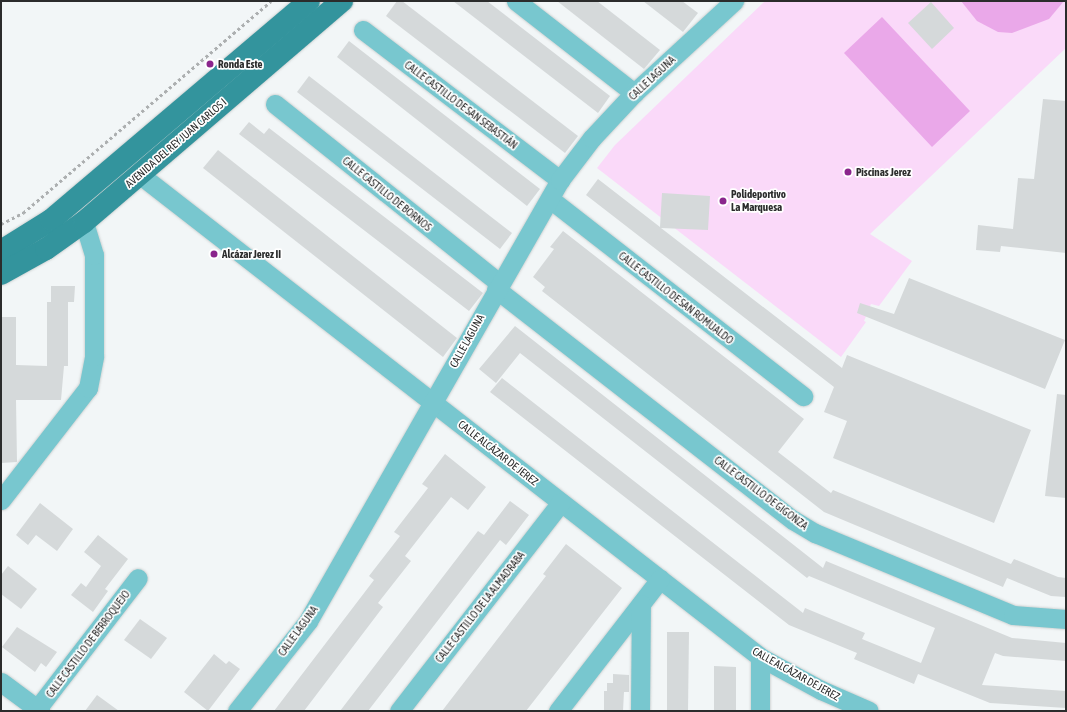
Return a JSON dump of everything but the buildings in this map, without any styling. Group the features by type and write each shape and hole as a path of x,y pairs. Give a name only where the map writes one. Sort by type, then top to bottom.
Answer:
{"main road":[{"name":"AVENIDA DEL REY JUAN CARLOS I","path":"1,251 51,220 309,1"},
{"name":"AVENIDA DEL REY JUAN CARLOS I","path":"1,274 46,249 84,222 342,1"}],"street":[{"path":"516,1 634,93"},
{"name":"CALLE LAGUNA","path":"237,711 308,620 560,180 592,138 634,93 726,3"},
{"name":"CALLE CASTILLO DE SAN SEBASTIÁN","path":"362,30 560,180"},
{"name":"CALLE CASTILLO DE BORNOS","path":"275,104 498,286"},
{"name":"CALLE ALCÁZAR DE JEREZ","path":"139,174 760,657 821,690 869,711"},
{"name":"CALLE CASTILLO DE SAN ROMUALDO","path":"550,199 803,396"},
{"path":"1,500 88,388 94,356 94,255 84,222"},
{"name":"CALLE CASTILLO DE GIGONZA","path":"498,286 794,520 815,533 1013,615 1066,619"},
{"name":"CALLE CASTILLO DE LA ALMADRABA","path":"399,711 560,502"},
{"name":"CALLE CASTILLO DE BERROQUEJO","path":"39,710 138,578"},
{"path":"558,711 660,579"},
{"path":"640,711 641,604"},
{"path":"760,657 760,711"},
{"path":"1,682 39,710"}],"path":[{"path":"1,224 23,213 271,1"}],"shaded area":[{"name":"Piscinas Jerez","path":"765,1 1066,1 1066,48 870,234 912,261 879,306 871,304 864,321 866,322 841,357 597,168 615,145"},
{"path":"961,1 1064,1 1049,19 1012,33 998,32 977,21"},
{"path":"882,17 970,111 932,147 844,53"}],"place":[{"name":"Ronda Este","path":"210,64"},
{"name":"Piscinas Jerez","path":"848,172"},
{"name":"Polideportivo La Marquesa","path":"723,201"},
{"name":"Alcázar Jerez II","path":"214,254"}]}
